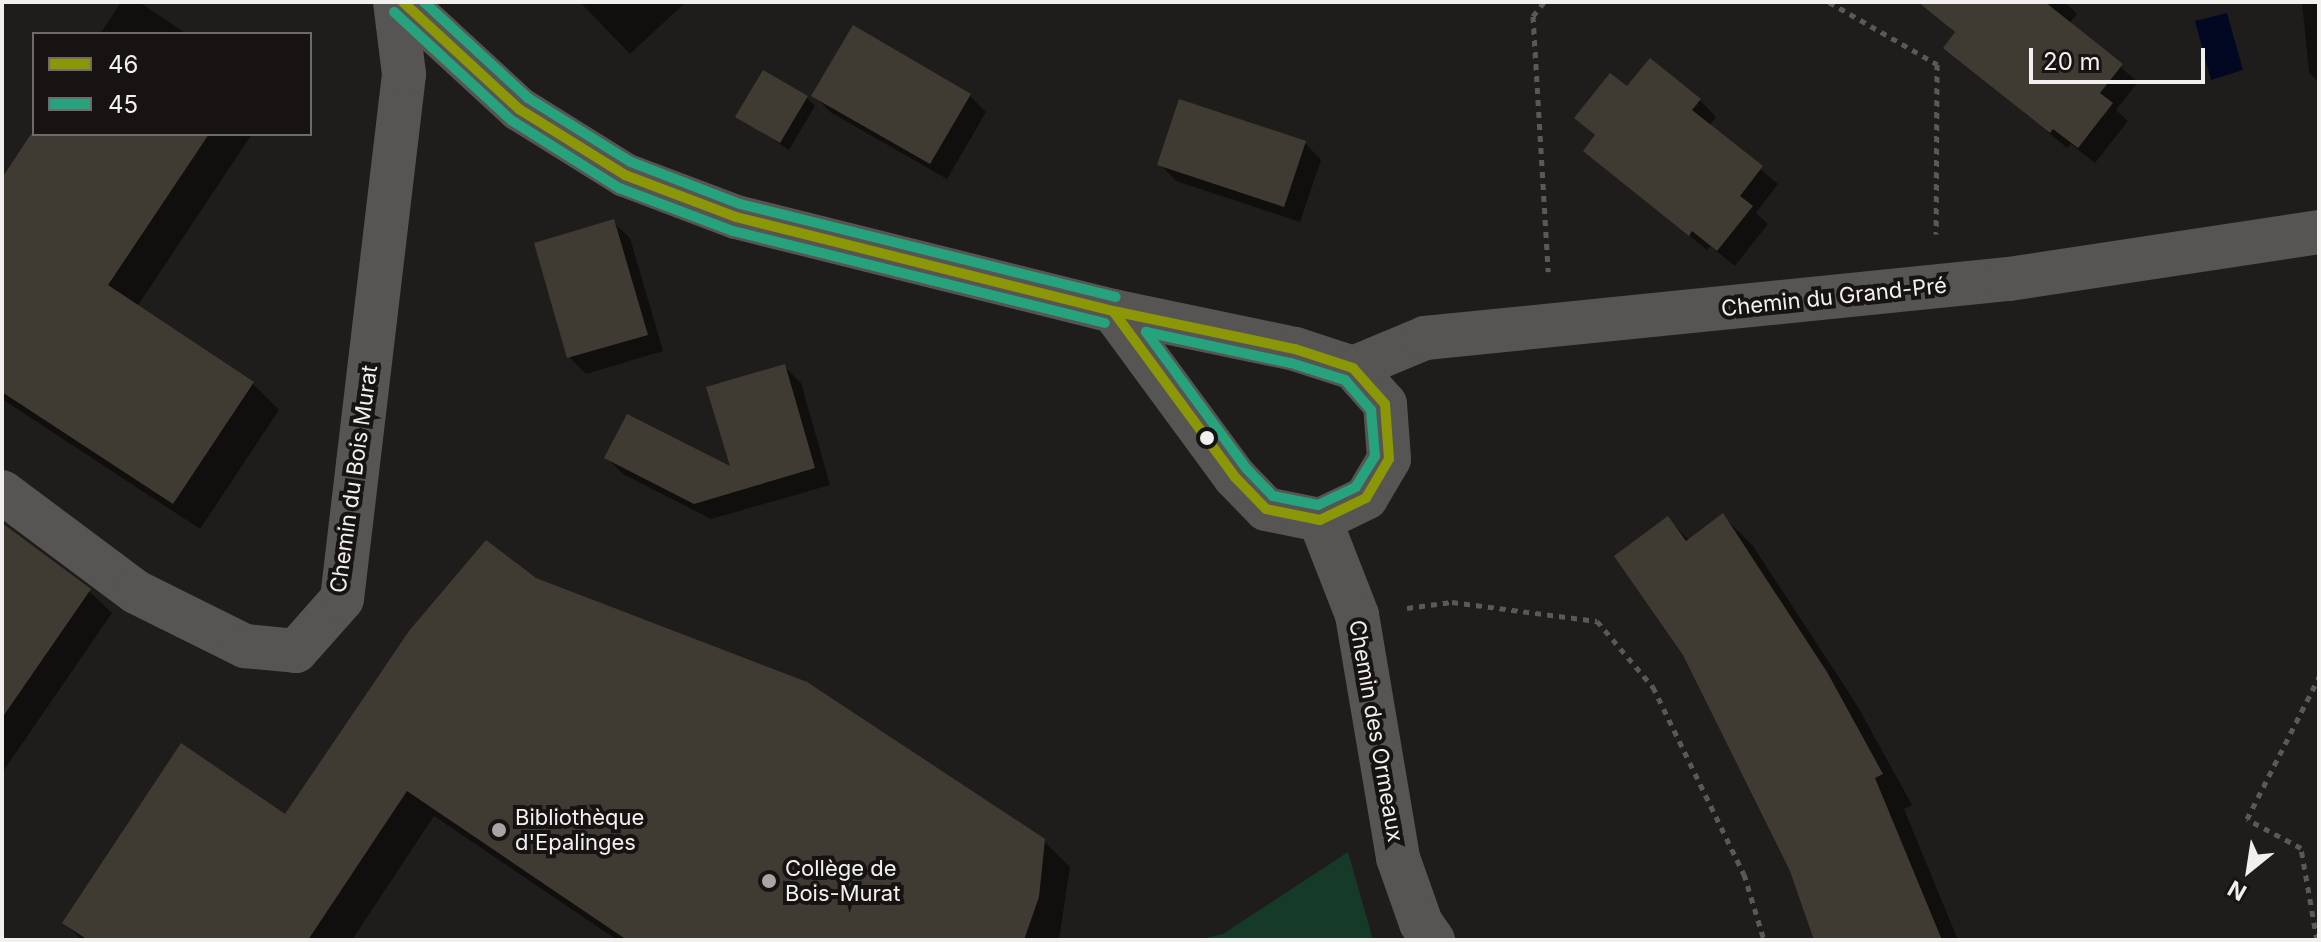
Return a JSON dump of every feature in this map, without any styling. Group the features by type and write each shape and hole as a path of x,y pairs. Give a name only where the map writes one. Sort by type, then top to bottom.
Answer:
{"street":[{"name":"Chemin du Bois Murat","path":"2,492 136,592 245,646 296,651 342,599 404,74 395,2"},
{"path":"403,2 519,109 625,175 736,217 1113,311 1295,349 1353,368 1385,404 1389,459 1366,498 1320,520 1266,509 1235,477 1113,311"},
{"name":"Chemin du Grand-Pré","path":"1353,368 1425,338 1935,287 2319,233"},
{"name":"Chemin des Ormeaux","path":"1320,520 1357,615 1398,858 1421,923 1433,940"}],"path":[{"path":"1544,2 1533,16 1552,325"},
{"path":"1829,2 1937,64 1935,287"},
{"path":"1390,610 1452,602 1597,621 1653,687 1744,874 1764,940"},
{"path":"2317,940 2301,848 2247,819 2319,677"}],"green space":[{"path":"1348,852 1373,940 1197,940 1223,934"}],"water":[{"path":"2227,13 2243,70 2211,80 2195,21"}],"building":[{"path":"1918,2 2045,2 2123,64 2100,93 2113,103 2078,148 2053,129 2050,133 1943,48 1955,32"},
{"path":"853,25 971,94 930,164 811,96"},
{"path":"1650,58 1701,99 1692,110 1763,166 1740,196 1753,206 1717,251 1692,231 1689,236 1583,151 1595,135 1574,118 1610,73 1627,86"},
{"path":"763,70 808,96 780,143 735,117"},
{"path":"1179,99 1306,141 1284,207 1157,165"},
{"path":"31,134 208,136 108,285 254,382 173,504 2,392 2,178"},
{"path":"614,219 648,335 567,358 534,243"},
{"path":"785,364 815,468 694,504 604,458 627,414 730,466 706,387"},
{"path":"1723,513 1827,672 1883,774 1875,778 1942,940 1814,940 1790,871 1683,655 1614,556 1668,516 1686,541"},
{"path":"2,523 91,589 2,718"},
{"path":"486,540 536,578 807,682 1045,839 1039,897 1024,940 627,940 407,791 308,940 88,940 62,923 181,743 285,814 409,631"}],"transit line":[{"name":"46","path":"403,2 519,109 625,175 736,217 1113,311"},
{"name":"45","path":"424,2 528,98 631,162 740,204 1116,297"},
{"name":"45","path":"394,12 511,120 619,188 733,231 1105,323"},
{"name":"46","path":"1113,311 1295,349 1353,368 1385,404 1389,459 1366,498 1320,520 1266,509 1235,477 1113,311"},
{"name":"45","path":"1146,332 1291,363 1345,380 1371,410 1375,456 1356,487 1318,505 1273,496 1246,468 1146,332"}],"place":[{"name":"Bibliothèque d'Epalinges","path":"499,830"},
{"name":"Collège de Bois-Murat","path":"769,881"}]}
